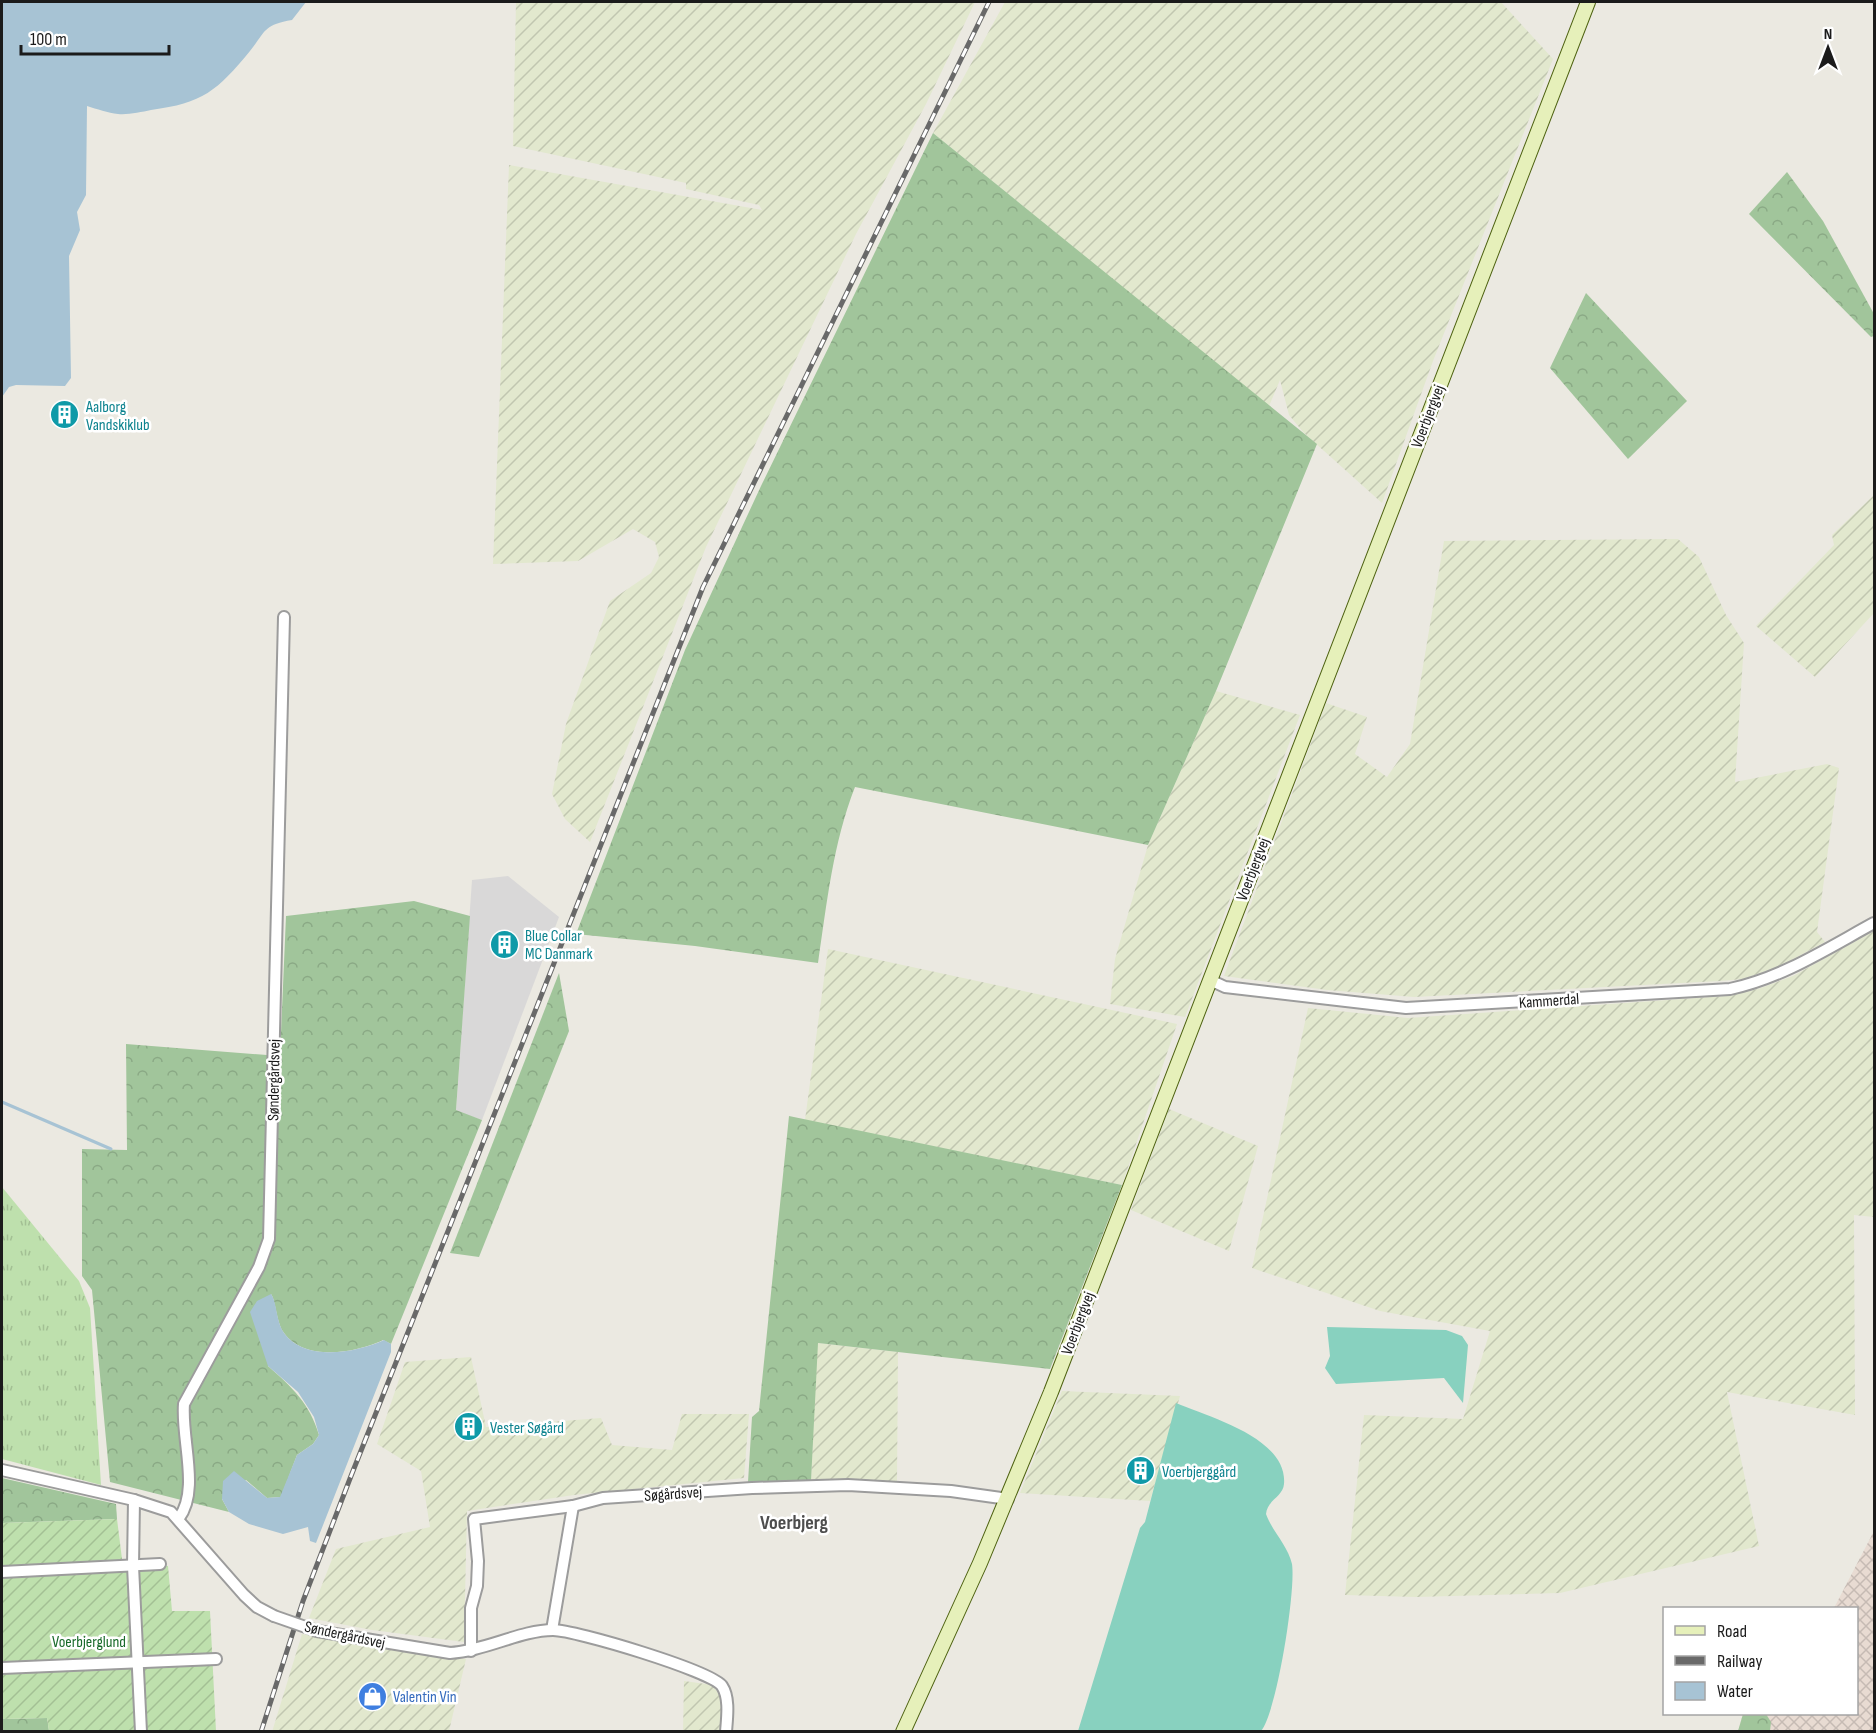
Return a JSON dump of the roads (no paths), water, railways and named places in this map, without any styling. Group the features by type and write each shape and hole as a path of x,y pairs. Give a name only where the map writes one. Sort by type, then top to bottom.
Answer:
{"street":[{"name":"Voerbjergvej","path":"903,1731 1008,1499 1588,2"},
{"name":"Søndergårdsvej","path":"178,1518 189,1499 182,1426 184,1404 259,1267 269,1239 284,617"},
{"name":"Kammerdal","path":"1210,980 1225,987 1406,1008 1730,989 1757,983 1784,972 1875,923"},
{"name":"Søndergårdsvej","path":"2,1470 159,1507 178,1518 243,1595 257,1607 274,1616 317,1631 450,1653 471,1651 552,1630 576,1633 690,1669 716,1680 726,1696 726,1731"},
{"name":"Søgårdsvej","path":"471,1651 471,1608 477,1586 478,1561 474,1519 573,1506 603,1498 752,1488 848,1485 951,1491 1008,1499"},
{"path":"134,1500 133,1566 141,1731"},
{"path":"552,1630 573,1506"},
{"path":"2,1572 160,1564"},
{"path":"2,1668 216,1659"}],"water":[{"path":"2,2 306,2 292,20 275,24 266,30 228,76 208,93 196,99 169,107 126,114 110,113 87,106 86,195 77,212 80,230 69,256 71,378 65,386 16,385 9,387 2,397"},
{"path":"271,1294 284,1333 293,1342 305,1348 331,1352 360,1348 384,1340 391,1344 391,1352 316,1543 310,1541 308,1527 283,1534 249,1524 229,1512 222,1499 223,1481 234,1471 267,1498 280,1497 297,1455 313,1444 319,1435 314,1417 298,1392 268,1366 250,1312 257,1301"}],"waterway":[{"path":"2,1102 111,1149"}],"railway":[{"path":"261,1732 303,1601 351,1476 703,587 989,2"}],"place":[{"name":"Aalborg Vandskiklub","path":"65,415"},
{"name":"Blue Collar MC Danmark","path":"504,944"},
{"name":"Vester Søgård","path":"469,1427"},
{"name":"Voerbjerggård","path":"1141,1471"},
{"name":"Valentin Vin","path":"372,1696"}],"district":[{"name":"Voerbjerg","path":"794,1522"}],"park label":[{"name":"Voerbjerglund","path":"89,1641"}]}
